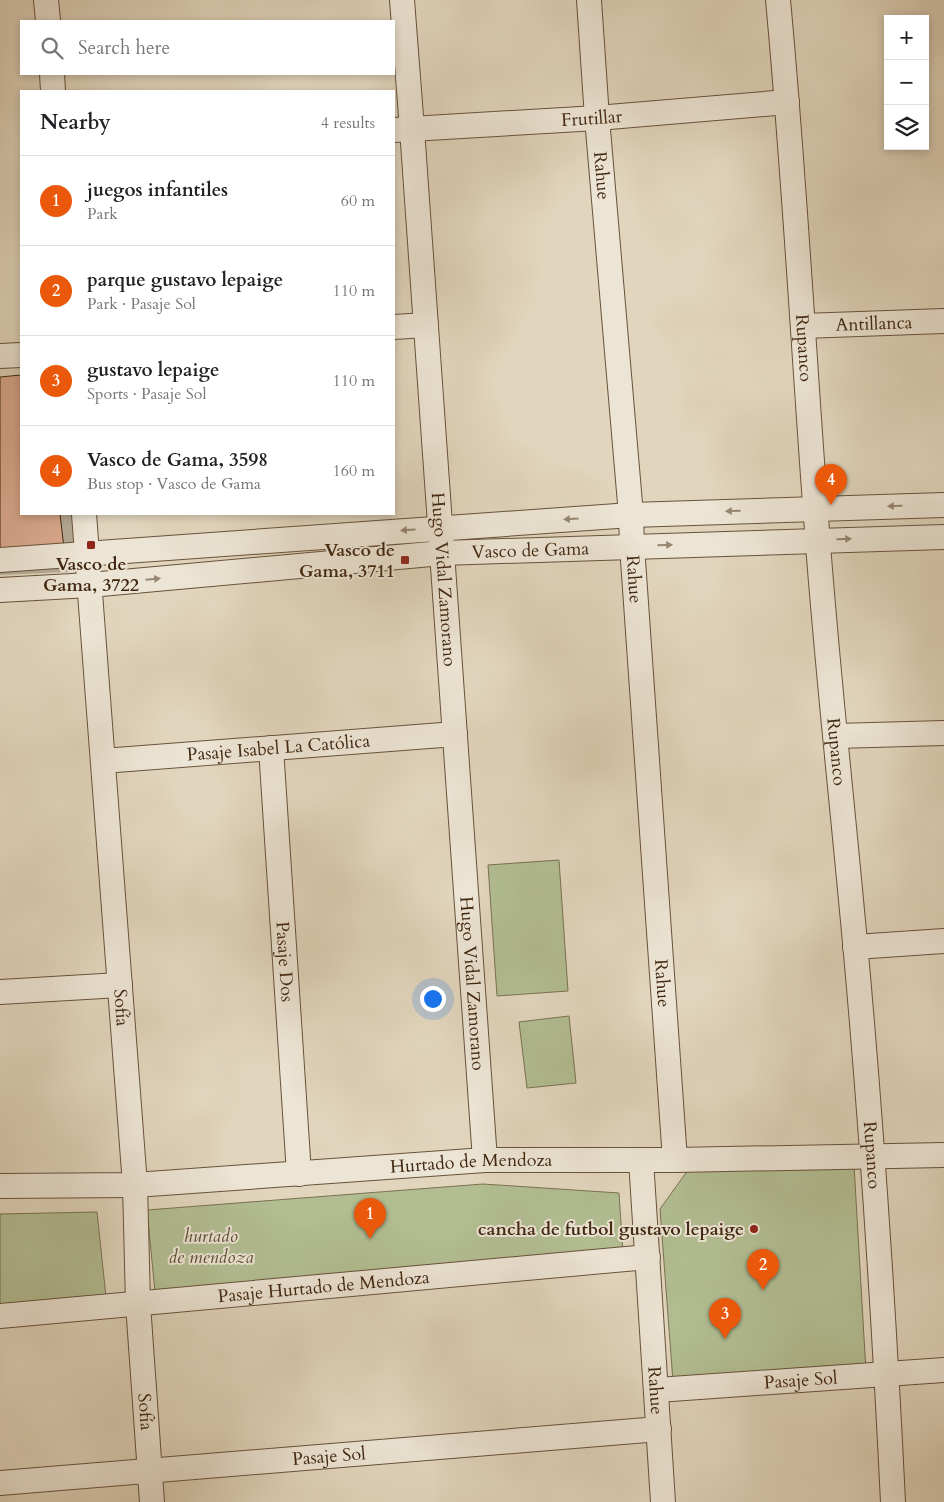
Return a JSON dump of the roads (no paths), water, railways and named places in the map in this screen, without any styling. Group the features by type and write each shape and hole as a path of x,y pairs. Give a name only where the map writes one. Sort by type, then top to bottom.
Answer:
{"street":[{"path":"46,0 48,20"},
{"name":"Hugo Vidal Zamorano","path":"402,0 403,130 426,325 485,1160"},
{"name":"Rahue","path":"589,0 597,118 631,515 676,1160"},
{"name":"Rupanco","path":"778,0 818,540 872,1156 893,1502"},
{"path":"52,75 53,90"},
{"name":"Frutillar","path":"403,130 597,118 787,102"},
{"name":"Antillanca","path":"803,326 944,321"},
{"path":"395,327 426,325"},
{"path":"0,356 20,355"},
{"name":"Vasco de Gama","path":"0,560 631,515 944,505"},
{"name":"Sofía","path":"84,515 134,1185 138,1304 152,1502"},
{"name":"Vasco de Gama","path":"0,590 90,585 442,553 944,537"},
{"path":"836,736 944,733"},
{"name":"Pasaje Isabel La Católica","path":"103,762 455,734"},
{"name":"Pasaje Dos","path":"271,748 299,1174"},
{"path":"855,947 944,940"},
{"path":"0,992 120,985"},
{"name":"Hurtado de Mendoza","path":"0,1186 134,1185 485,1160 676,1160 944,1155"},
{"name":"Rahue","path":"641,1160 663,1502"},
{"name":"Pasaje Hurtado de Mendoza","path":"0,1316 648,1257"},
{"name":"Pasaje Sol","path":"657,1390 944,1370"},
{"name":"Pasaje Sol","path":"0,1483 659,1429"}],"place":[{"name":"Vasco de Gama, 3598","path":"831,505"},
{"name":"Vasco de Gama, 3722","path":"91,545"},
{"name":"Vasco de Gama, 3711","path":"405,560"},
{"name":"cancha de futbol gustavo lepaige","path":"754,1229"},
{"name":"juegos infantiles","path":"370,1239"},
{"name":"parque gustavo lepaige","path":"763,1290"},
{"name":"gustavo lepaige","path":"725,1339"}],"park label":[{"name":"hurtado de mendoza","path":"211,1246"}]}
